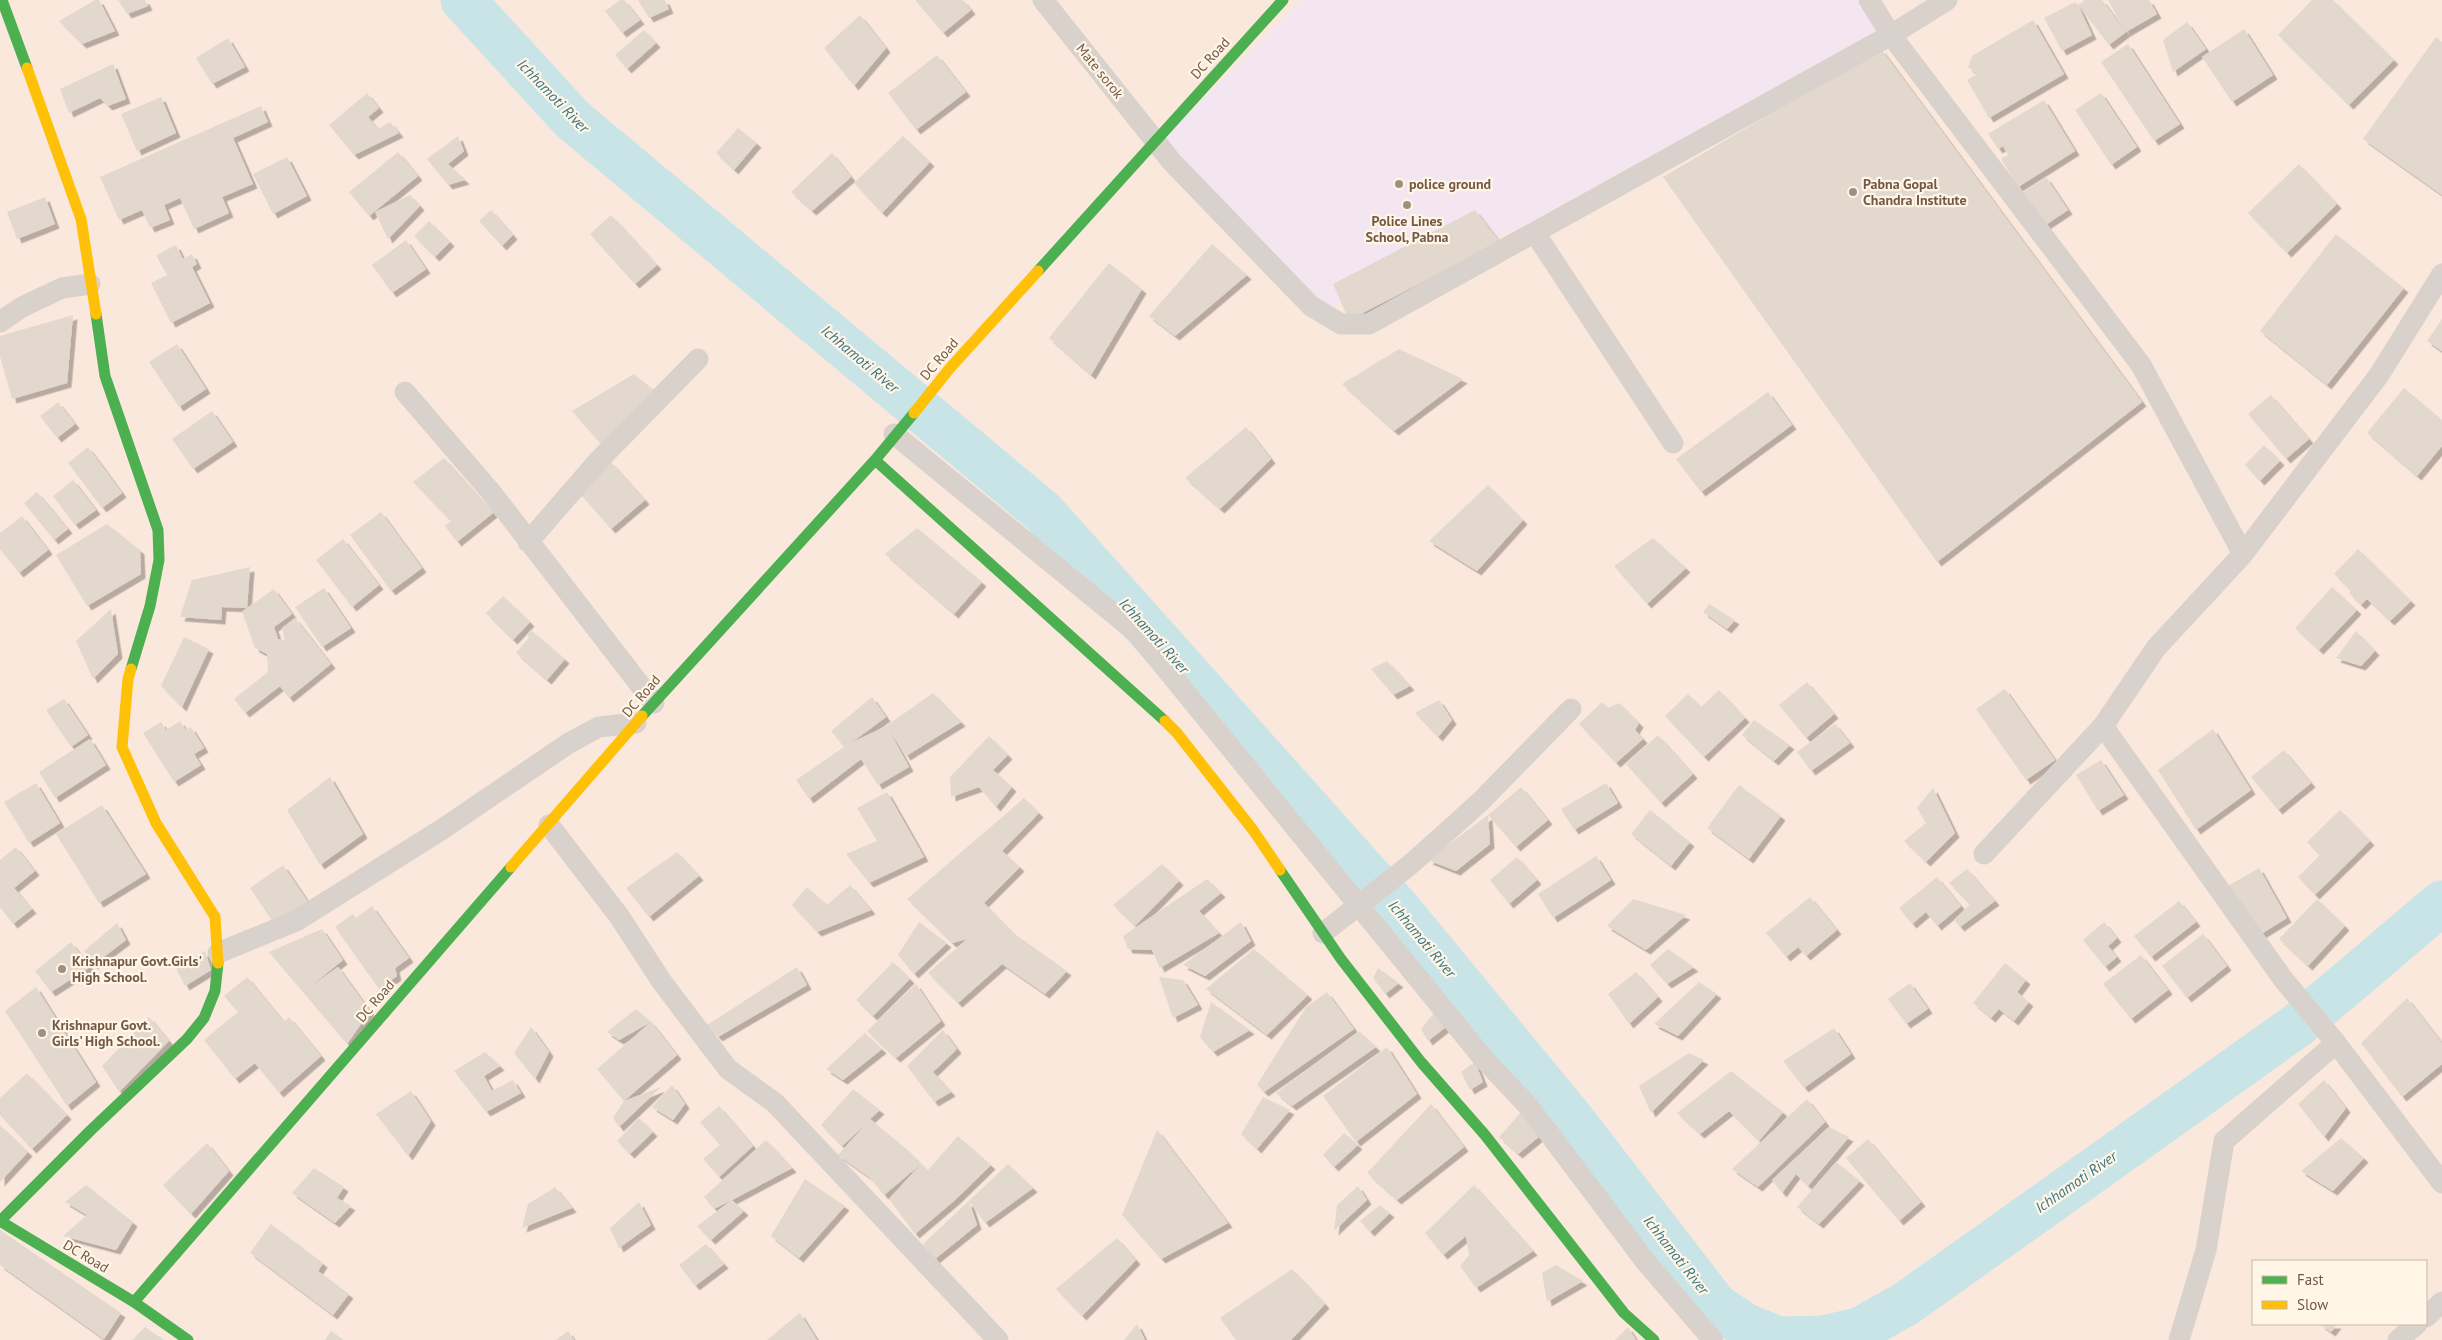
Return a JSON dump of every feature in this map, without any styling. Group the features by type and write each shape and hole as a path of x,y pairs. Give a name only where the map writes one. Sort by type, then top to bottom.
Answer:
{"street":[{"path":"0,1221 90,1130 187,1039 204,1018 215,991 218,952 215,917 156,823 122,747 128,680 150,606 160,560 158,530 105,376 81,218 2,0"},
{"name":"Mate sorok","path":"1043,0 1163,150 1312,306 1340,324 1369,324 1890,35 1947,0"},
{"name":"DC Road","path":"0,1221 134,1302 654,702 875,460 894,434 950,368 1163,150 1283,0"},
{"path":"1869,0 1890,35 2141,365 2243,554"},
{"path":"1534,233 1673,443"},
{"path":"1984,854 2103,726 2156,648 2243,554 2379,375 2442,274"},
{"path":"0,322 22,307 62,288 90,284"},
{"path":"528,542 600,459 698,360"},
{"path":"405,392 491,492 654,702"},
{"path":"894,434 1137,633 1482,1058 1529,1107 1645,1262 1714,1340"},
{"path":"875,460 1144,700 1176,732 1254,830 1341,959 1421,1062 1485,1135 1624,1313 1654,1340"},
{"path":"1323,933 1410,864 1480,802 1571,710"},
{"path":"218,952 296,921 441,830 569,743 599,727 636,724"},
{"path":"2103,726 2283,979 2336,1042 2442,1183"},
{"path":"549,825 619,916 662,982 728,1069 776,1104 998,1340"},
{"path":"2179,1340 2206,1250 2224,1141 2336,1042"},
{"path":"134,1302 188,1340"},
{"path":"2398,1340 2419,1325"}],"shaded area":[{"path":"0,0 2442,0 2442,1340 0,1340"},
{"name":"police ground","path":"1303,0 1860,0 1878,30 1525,225 1321,311 1159,143"}],"building":[{"path":"95,0 99,0 115,31 82,44 59,21"},
{"path":"118,0 145,0 148,6 127,14"},
{"path":"620,0 624,0 640,20 622,33 605,11"},
{"path":"638,0 665,0 669,9 649,18"},
{"path":"915,0 963,0 971,10 943,33"},
{"path":"2085,0 2102,0 2126,32 2109,45 2078,5"},
{"path":"2108,0 2149,0 2157,14 2126,32"},
{"path":"2312,0 2333,0 2394,60 2349,105 2278,35"},
{"path":"2075,2 2092,35 2062,51 2044,18"},
{"path":"860,15 886,48 854,86 824,48"},
{"path":"2033,20 2064,74 1989,118 1967,80 1977,74 1968,67 1972,56"},
{"path":"2187,22 2206,49 2173,72 2163,40"},
{"path":"2244,29 2273,75 2232,102 2202,57"},
{"path":"644,30 656,43 627,69 615,55"},
{"path":"2436,37 2442,42 2442,195 2363,139"},
{"path":"228,38 245,67 212,84 196,58"},
{"path":"2128,44 2180,124 2154,141 2101,62"},
{"name":"Pabna Gopal Chandra Institute","path":"1881,49 2142,402 1937,562 1663,177"},
{"path":"937,55 966,92 916,130 888,93"},
{"path":"113,64 126,99 108,106 100,98 69,113 60,89"},
{"path":"367,93 379,108 368,117 378,129 390,122 399,133 354,155 329,125"},
{"path":"2101,93 2137,147 2111,165 2075,110"},
{"path":"161,97 176,133 137,151 121,114"},
{"path":"2044,100 2075,151 2018,187 2001,159 2008,155 2003,146 1998,149 1988,134"},
{"path":"261,106 268,122 233,138 253,184 222,197 229,213 194,229 180,198 164,205 170,220 150,228 142,210 119,220 100,177"},
{"path":"738,128 757,143 734,170 716,153"},
{"path":"458,136 464,151 448,164 465,180 448,185 427,159"},
{"path":"903,136 930,162 882,213 854,183"},
{"path":"398,152 418,176 369,216 349,192"},
{"path":"832,153 851,177 812,211 791,192"},
{"path":"287,157 307,196 273,214 253,174"},
{"path":"2299,164 2337,204 2287,253 2248,213"},
{"path":"2046,177 2068,210 2041,228 2019,195"},
{"path":"410,195 420,206 388,239 375,212"},
{"path":"45,197 55,224 17,239 7,212"},
{"path":"491,210 513,235 502,246 479,221"},
{"path":"1475,210 1500,242 1349,320 1333,284"},
{"path":"611,215 657,265 635,284 590,234"},
{"path":"429,221 450,242 435,257 414,236"},
{"path":"2336,234 2404,288 2327,385 2260,331"},
{"path":"406,240 426,269 392,293 372,265"},
{"path":"1212,244 1247,275 1175,336 1149,316"},
{"path":"176,245 183,259 192,254 197,264 192,267 210,303 171,323 151,283 167,275 156,255"},
{"path":"1109,263 1142,289 1091,375 1049,338"},
{"path":"73,315 67,383 12,399 0,356 0,336"},
{"path":"2442,319 2442,351 2427,341"},
{"path":"177,344 206,389 179,407 149,362"},
{"path":"1399,349 1463,379 1394,431 1342,384"},
{"path":"634,374 656,392 601,444 572,411"},
{"path":"2404,388 2442,420 2442,446 2417,476 2367,433"},
{"path":"1768,392 1792,425 1701,492 1676,459"},
{"path":"2271,395 2309,439 2286,459 2248,414"},
{"path":"58,402 75,424 57,438 40,416"},
{"path":"212,411 233,442 193,469 172,439"},
{"path":"1246,427 1271,459 1220,509 1185,478"},
{"path":"2264,445 2280,461 2260,481 2245,465"},
{"path":"88,447 122,493 102,508 68,463"},
{"path":"444,458 493,513 457,542 445,526 451,521 413,482"},
{"path":"610,461 645,500 611,529 577,490"},
{"path":"73,480 96,510 75,525 53,496"},
{"path":"1488,485 1523,520 1477,571 1429,541"},
{"path":"37,492 68,529 54,540 24,503"},
{"path":"381,512 422,568 391,591 350,535"},
{"path":"22,516 48,550 19,573 0,549 0,533"},
{"path":"107,524 140,550 141,574 87,606 56,555"},
{"path":"917,528 982,582 954,614 885,554"},
{"path":"1653,538 1686,568 1647,604 1614,566"},
{"path":"343,539 379,585 352,607 316,560"},
{"path":"2358,549 2411,601 2390,621 2367,599 2361,605 2349,593 2351,590 2334,574"},
{"path":"250,567 247,608 222,607 221,620 180,617 192,580"},
{"path":"2332,587 2357,610 2319,650 2295,628"},
{"path":"324,588 351,628 322,647 295,607"},
{"path":"274,589 292,614 274,627 278,639 285,640 282,628 295,618 331,664 289,698 280,686 245,713 234,699 268,672 267,654 255,648 242,612"},
{"path":"503,596 530,622 513,640 486,613"},
{"path":"1709,604 1735,620 1727,629 1703,612"},
{"path":"111,609 118,654 93,679 76,641"},
{"path":"531,630 565,659 547,680 516,653 529,637 527,635"},
{"path":"2356,631 2375,651 2361,666 2336,658"},
{"path":"184,637 209,649 182,707 161,686"},
{"path":"1387,661 1410,686 1393,695 1371,669"},
{"path":"1807,682 1834,714 1806,738 1779,705"},
{"path":"2005,689 2055,760 2026,780 1976,709"},
{"path":"1719,690 1745,718 1704,757 1665,716 1688,694 1701,707"},
{"path":"933,693 961,722 906,756 889,730 909,767 878,785 861,759 809,799 796,780 844,747 831,731 872,697 886,717 851,743 886,726"},
{"path":"64,699 88,735 71,747 46,710"},
{"path":"1439,700 1452,720 1438,737 1415,713"},
{"path":"1602,702 1608,708 1619,703 1639,723 1635,730 1643,739 1616,763 1579,724"},
{"path":"1754,720 1790,745 1774,761 1742,735"},
{"path":"180,721 186,730 191,727 204,748 194,754 201,765 174,782 143,733 161,722 166,730"},
{"path":"1835,724 1850,743 1811,771 1797,752"},
{"path":"2213,729 2251,790 2196,830 2158,770"},
{"path":"1658,735 1693,774 1661,803 1626,764"},
{"path":"989,736 1008,755 993,770 1012,787 996,807 979,787 951,797 950,777"},
{"path":"90,739 106,765 55,798 39,772"},
{"path":"2284,750 2311,783 2278,810 2251,777"},
{"path":"2101,760 2124,795 2098,811 2076,775"},
{"path":"330,777 363,834 320,865 287,810"},
{"path":"36,783 60,823 29,843 4,802"},
{"path":"1606,783 1618,803 1574,830 1561,809"},
{"path":"1739,785 1781,816 1749,859 1707,828"},
{"path":"1521,787 1548,820 1516,847 1488,815"},
{"path":"1933,788 1955,833 1926,862 1904,841 1926,823 1917,808"},
{"path":"887,792 924,857 869,883 846,854 877,841 857,808"},
{"path":"1024,798 1039,813 1002,851 1020,867 984,903 1012,932 1067,971 1045,994 1002,964 958,1003 928,973 967,939 952,943 907,899"},
{"path":"102,805 146,874 99,903 56,834"},
{"path":"1650,810 1690,842 1671,866 1631,834"},
{"path":"2340,810 2370,841 2315,895 2298,877 2320,855 2307,842"},
{"path":"1488,815 1490,844 1456,871 1428,860"},
{"path":"16,847 35,871 14,888 32,909 13,924 0,907 0,860"},
{"path":"677,852 699,876 649,917 626,888"},
{"path":"1596,856 1611,880 1553,918 1538,894"},
{"path":"1517,857 1537,880 1509,904 1490,880"},
{"path":"1162,864 1179,881 1135,926 1113,905"},
{"path":"283,865 308,902 275,925 250,888"},
{"path":"2259,868 2287,918 2261,934 2228,886"},
{"path":"1967,869 1995,901 1960,927 1954,920 1970,904 1949,883"},
{"path":"1937,877 1961,906 1937,926 1926,912 1912,924 1899,908"},
{"path":"1207,879 1221,893 1199,911 1219,933 1160,968 1152,950 1128,949 1123,936"},
{"path":"850,885 871,910 817,932 792,905 807,887 827,905"},
{"path":"1810,897 1837,930 1806,956 1798,947 1786,957 1766,933"},
{"path":"1633,899 1686,915 1646,950 1607,926"},
{"path":"2317,899 2345,926 2308,966 2279,939"},
{"path":"2179,901 2196,922 2151,957 2134,936"},
{"path":"372,906 409,958 395,968 397,976 379,989 335,927 353,914 356,918"},
{"path":"919,922 947,943 914,974 898,955"},
{"path":"1241,922 1251,941 1205,976 1183,965"},
{"path":"2104,922 2117,938 2108,946 2117,957 2105,967 2083,940"},
{"path":"117,923 126,940 93,965 84,951"},
{"path":"322,929 343,960 307,989 338,967 370,1011 347,1044 269,952"},
{"path":"2203,934 2227,966 2187,998 2162,966"},
{"name":"Krishnapur Govt.Girls' High School.","path":"71,942 90,967 51,992 35,971"},
{"path":"1254,949 1308,995 1267,1035 1206,989"},
{"path":"1668,949 1694,967 1667,984 1650,965"},
{"path":"205,951 211,970 185,986 175,966"},
{"path":"2141,955 2168,990 2131,1019 2103,984"},
{"path":"893,962 910,979 873,1016 856,1000"},
{"path":"2005,963 2026,980 2017,992 2029,1002 2014,1021 1999,1009 1991,1018 1973,1003"},
{"path":"797,967 807,985 718,1037 707,1025"},
{"path":"1378,968 1399,983 1385,994 1373,978"},
{"path":"1636,972 1658,997 1629,1024 1608,994"},
{"path":"247,977 284,1022 289,1017 321,1056 279,1093 255,1063 235,1079 204,1040 238,1012 224,996"},
{"path":"1159,977 1183,980 1198,1005 1173,1018"},
{"path":"1699,982 1717,994 1678,1036 1654,1024"},
{"path":"1910,983 1928,1009 1906,1024 1888,999"},
{"path":"916,984 941,1021 896,1058 867,1031"},
{"name":"Krishnapur Govt. Girls' High School.","path":"36,987 96,1082 67,1106 5,1011"},
{"path":"1327,992 1354,1029 1264,1092 1257,1085 1306,1007"},
{"path":"2407,998 2442,1043 2442,1064 2402,1097 2361,1043"},
{"path":"1211,1002 1250,1030 1213,1052 1200,1037"},
{"path":"636,1009 651,1022 619,1040 607,1032"},
{"path":"1434,1013 1447,1026 1428,1041 1421,1029"},
{"path":"149,1017 169,1041 119,1092 102,1066"},
{"path":"651,1022 677,1055 624,1101 597,1069"},
{"path":"531,1027 549,1052 535,1079 514,1053"},
{"path":"1834,1028 1851,1054 1804,1088 1783,1061"},
{"path":"943,1030 957,1049 933,1072 951,1092 934,1102 907,1066"},
{"path":"1359,1031 1376,1047 1292,1106 1276,1093"},
{"path":"865,1033 882,1049 843,1080 826,1069"},
{"path":"1387,1047 1417,1094 1356,1142 1323,1096"},
{"path":"485,1052 500,1066 484,1076 492,1091 513,1080 521,1093 486,1112 454,1071"},
{"path":"1689,1053 1704,1060 1651,1113 1639,1086"},
{"path":"1475,1062 1483,1082 1470,1090 1461,1072"},
{"path":"1731,1071 1783,1112 1759,1141 1729,1111 1700,1134 1677,1113"},
{"path":"27,1073 67,1115 32,1149 0,1115 0,1098"},
{"path":"2324,1080 2346,1108 2324,1137 2298,1104"},
{"path":"672,1085 685,1104 673,1120 652,1107"},
{"path":"661,1087 619,1127 613,1118 624,1101"},
{"path":"853,1089 880,1110 870,1119 921,1164 884,1195 869,1177 838,1155 867,1123 842,1146 821,1125"},
{"path":"411,1091 431,1121 408,1156 376,1114"},
{"path":"1263,1097 1290,1110 1257,1149 1241,1134"},
{"path":"1807,1099 1825,1122 1758,1187 1732,1169"},
{"path":"1431,1104 1464,1147 1397,1200 1367,1173"},
{"path":"719,1106 753,1146 719,1177 703,1159 720,1145 700,1122"},
{"path":"1522,1111 1541,1135 1518,1154 1499,1137"},
{"path":"639,1118 653,1132 630,1154 617,1141"},
{"path":"0,1125 28,1152 0,1182"},
{"path":"1829,1127 1849,1137 1808,1186 1796,1174 1782,1193 1772,1180"},
{"path":"1157,1130 1228,1223 1161,1259 1122,1215"},
{"path":"1344,1133 1358,1145 1334,1167 1323,1155"},
{"path":"958,1136 991,1165 955,1200 915,1234 889,1199 921,1164 927,1171"},
{"path":"2341,1138 2364,1158 2333,1191 2301,1171"},
{"path":"1868,1139 1921,1202 1899,1221 1846,1158"},
{"path":"766,1140 792,1168 714,1209 704,1197"},
{"path":"207,1143 229,1171 191,1214 163,1185"},
{"path":"1836,1162 1860,1181 1819,1224 1797,1207"},
{"path":"1008,1164 1033,1188 985,1223 969,1201 977,1225 935,1259 923,1244"},
{"path":"314,1168 344,1187 337,1198 351,1206 335,1223 292,1193"},
{"path":"805,1179 845,1206 799,1258 771,1236"},
{"path":"86,1185 133,1222 116,1250 63,1236 87,1215 65,1202"},
{"path":"1474,1185 1533,1251 1476,1288 1460,1266 1469,1255 1466,1236 1443,1255 1425,1233"},
{"path":"1358,1186 1367,1200 1334,1231 1337,1205"},
{"path":"555,1187 572,1208 522,1228 528,1204"},
{"path":"732,1200 744,1211 711,1240 697,1226"},
{"path":"639,1202 651,1225 619,1248 610,1228"},
{"path":"1380,1205 1390,1213 1370,1232 1360,1221"},
{"path":"271,1224 323,1263 318,1271 349,1294 333,1315 250,1253"},
{"path":"0,1230 121,1313 104,1339 0,1265"},
{"path":"1117,1238 1136,1260 1082,1316 1056,1289"},
{"path":"706,1244 724,1264 695,1286 679,1265"},
{"path":"1556,1265 1583,1281 1547,1302 1542,1273"},
{"path":"1292,1269 1325,1304 1291,1340 1236,1340 1220,1318"},
{"path":"800,1313 817,1340 767,1340"},
{"path":"1137,1324 1145,1340 1124,1340"},
{"path":"2321,1325 2336,1325 2331,1332"},
{"path":"145,1327 164,1340 132,1340"},
{"path":"1628,1327 1636,1340 1615,1340"},
{"path":"331,1331 344,1340 325,1340"},
{"path":"568,1331 574,1340 556,1340"}],"waterway":[{"name":"Ichhamoti River","path":"463,0 573,120 1043,512 1400,911 1570,1117 1716,1306 1746,1326 1779,1339 1823,1338 1859,1330 1907,1303 2299,1024 2442,903"}],"traffic: fast":[{"path":"2,0 27,68"},
{"path":"1038,271 1283,0"},
{"path":"96,314 105,376 158,530 159,560 150,606 131,669"},
{"path":"642,716 875,460 914,413"},
{"path":"875,460 1165,721"},
{"path":"134,1302 511,867"},
{"path":"1280,870 1341,959 1421,1062 1485,1135 1624,1313 1654,1340"},
{"path":"0,1221 91,1130 187,1039 204,1018 215,991 218,963"},
{"path":"0,1221 134,1302 188,1340"}],"traffic: slow":[{"path":"27,68 81,219 96,314"},
{"path":"914,413 950,368 1038,271"},
{"path":"131,669 128,679 122,747 156,823 215,917 218,963"},
{"path":"511,867 642,716"},
{"path":"1165,721 1177,733 1253,830 1280,870"}],"place":[{"name":"police ground","path":"1399,184"},
{"name":"Pabna Gopal Chandra Institute","path":"1853,192"},
{"name":"Police Lines School, Pabna","path":"1407,205"},
{"name":"Krishnapur Govt.Girls' High School.","path":"62,969"},
{"name":"Krishnapur Govt. Girls' High School.","path":"42,1033"}]}
